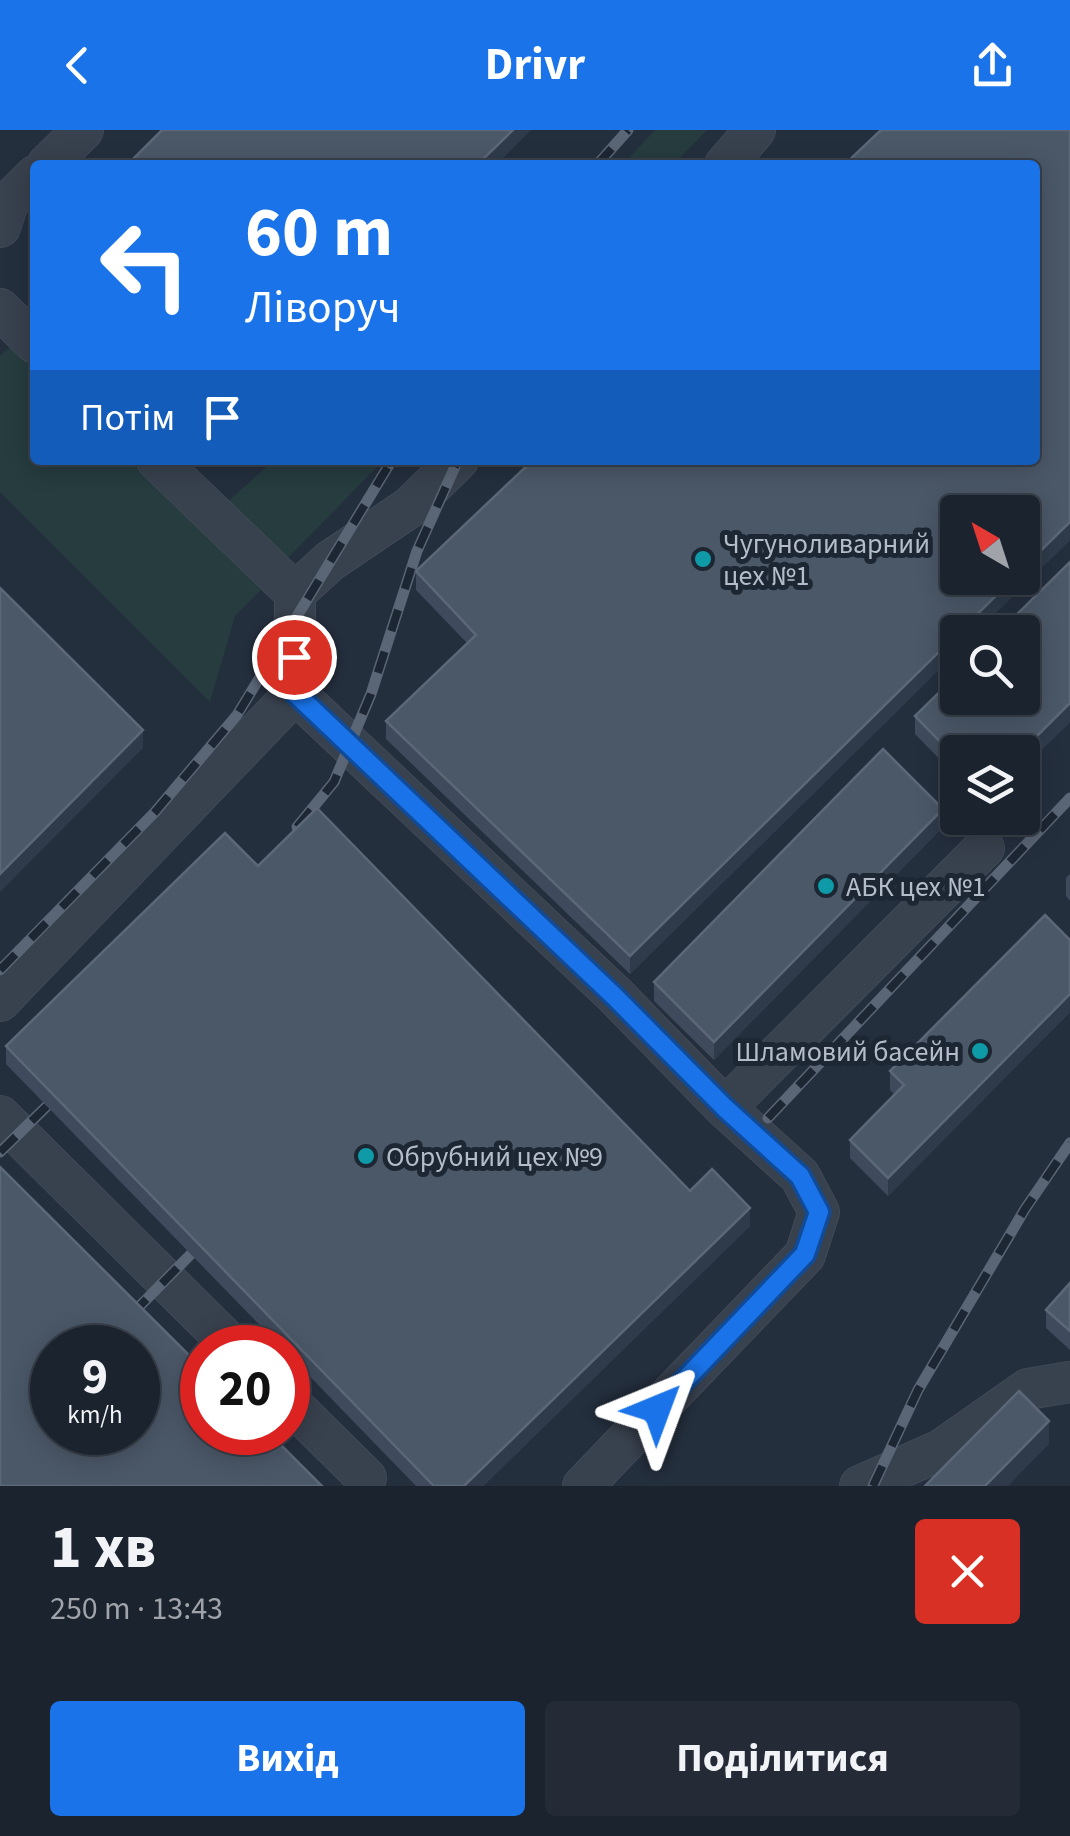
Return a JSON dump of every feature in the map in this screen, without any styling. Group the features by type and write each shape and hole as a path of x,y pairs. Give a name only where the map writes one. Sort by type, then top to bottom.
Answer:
{"lane":[{"path":"52,160 82,130"},
{"path":"729,160 755,130"},
{"path":"0,227 8,203 30,181"},
{"path":"0,1001 295,693 294,593 162,465"},
{"path":"294,593 330,561 410,507 453,465"},
{"path":"295,693 800,1176 819,1212 805,1254 582,1486"},
{"path":"725,1108 984,848"},
{"path":"0,1116 211,1325"},
{"path":"860,1486 941,1450 1028,1389 1070,1382"},
{"path":"310,1423 366,1478"}],"green space":[{"path":"655,130 707,130 678,160 627,160"},
{"path":"13,344 30,360 30,465 140,465 266,585 235,616 210,702 0,492 0,356"},
{"path":"268,465 379,465 285,561 224,505"}],"building":[{"path":"162,130 513,130 482,160 132,160"},
{"name":"Чугуноливарний цех №1","path":"881,130 1070,130 1070,522 1040,551 1040,495 940,495 940,595 997,595 976,615 940,615 940,651 630,956 386,721 476,635 416,571 528,465 1040,465 1040,160 849,160"},
{"path":"1070,562 1070,703 1038,735 940,735 940,742 915,716 940,692 940,715 1040,715 1040,615 1016,615"},
{"path":"0,588 143,730 0,874"},
{"name":"АБК цех №1","path":"883,749 940,806 940,812 714,1042 654,982"},
{"name":"Обрубний цех №9","path":"317,808 690,1191 712,1169 750,1208 464,1486 434,1486 310,1359 310,1325 277,1325 6,1046 225,833 258,866"},
{"name":"Шламовий басейн","path":"1045,915 1070,940 1070,994 888,1178 850,1140 904,1085 890,1071"},
{"path":"0,1167 159,1325 30,1325 30,1455 160,1455 160,1326 180,1346 180,1455 291,1455 322,1486 0,1486"},
{"path":"1070,1283 1070,1331 1046,1310"},
{"path":"1019,1391 1049,1421 985,1486 925,1486"}],"railway":[{"path":"601,160 628,130"},
{"path":"0,970 155,812 237,715 389,465"},
{"path":"297,827 334,782 371,694 417,551 456,465"},
{"path":"768,1118 1070,798"},
{"path":"0,1152 47,1106"},
{"path":"873,1486 918,1390 1025,1209 1070,1143"},
{"path":"131,1315 191,1254"}],"place":[{"name":"Чугуноливарний цех №1","path":"703,559"},
{"name":"АБК цех №1","path":"826,886"},
{"name":"Шламовий басейн","path":"980,1051"},
{"name":"Обрубний цех №9","path":"366,1156"}],"route":[{"path":"294,657 295,693 800,1176 819,1212 805,1254 657,1409"}]}
